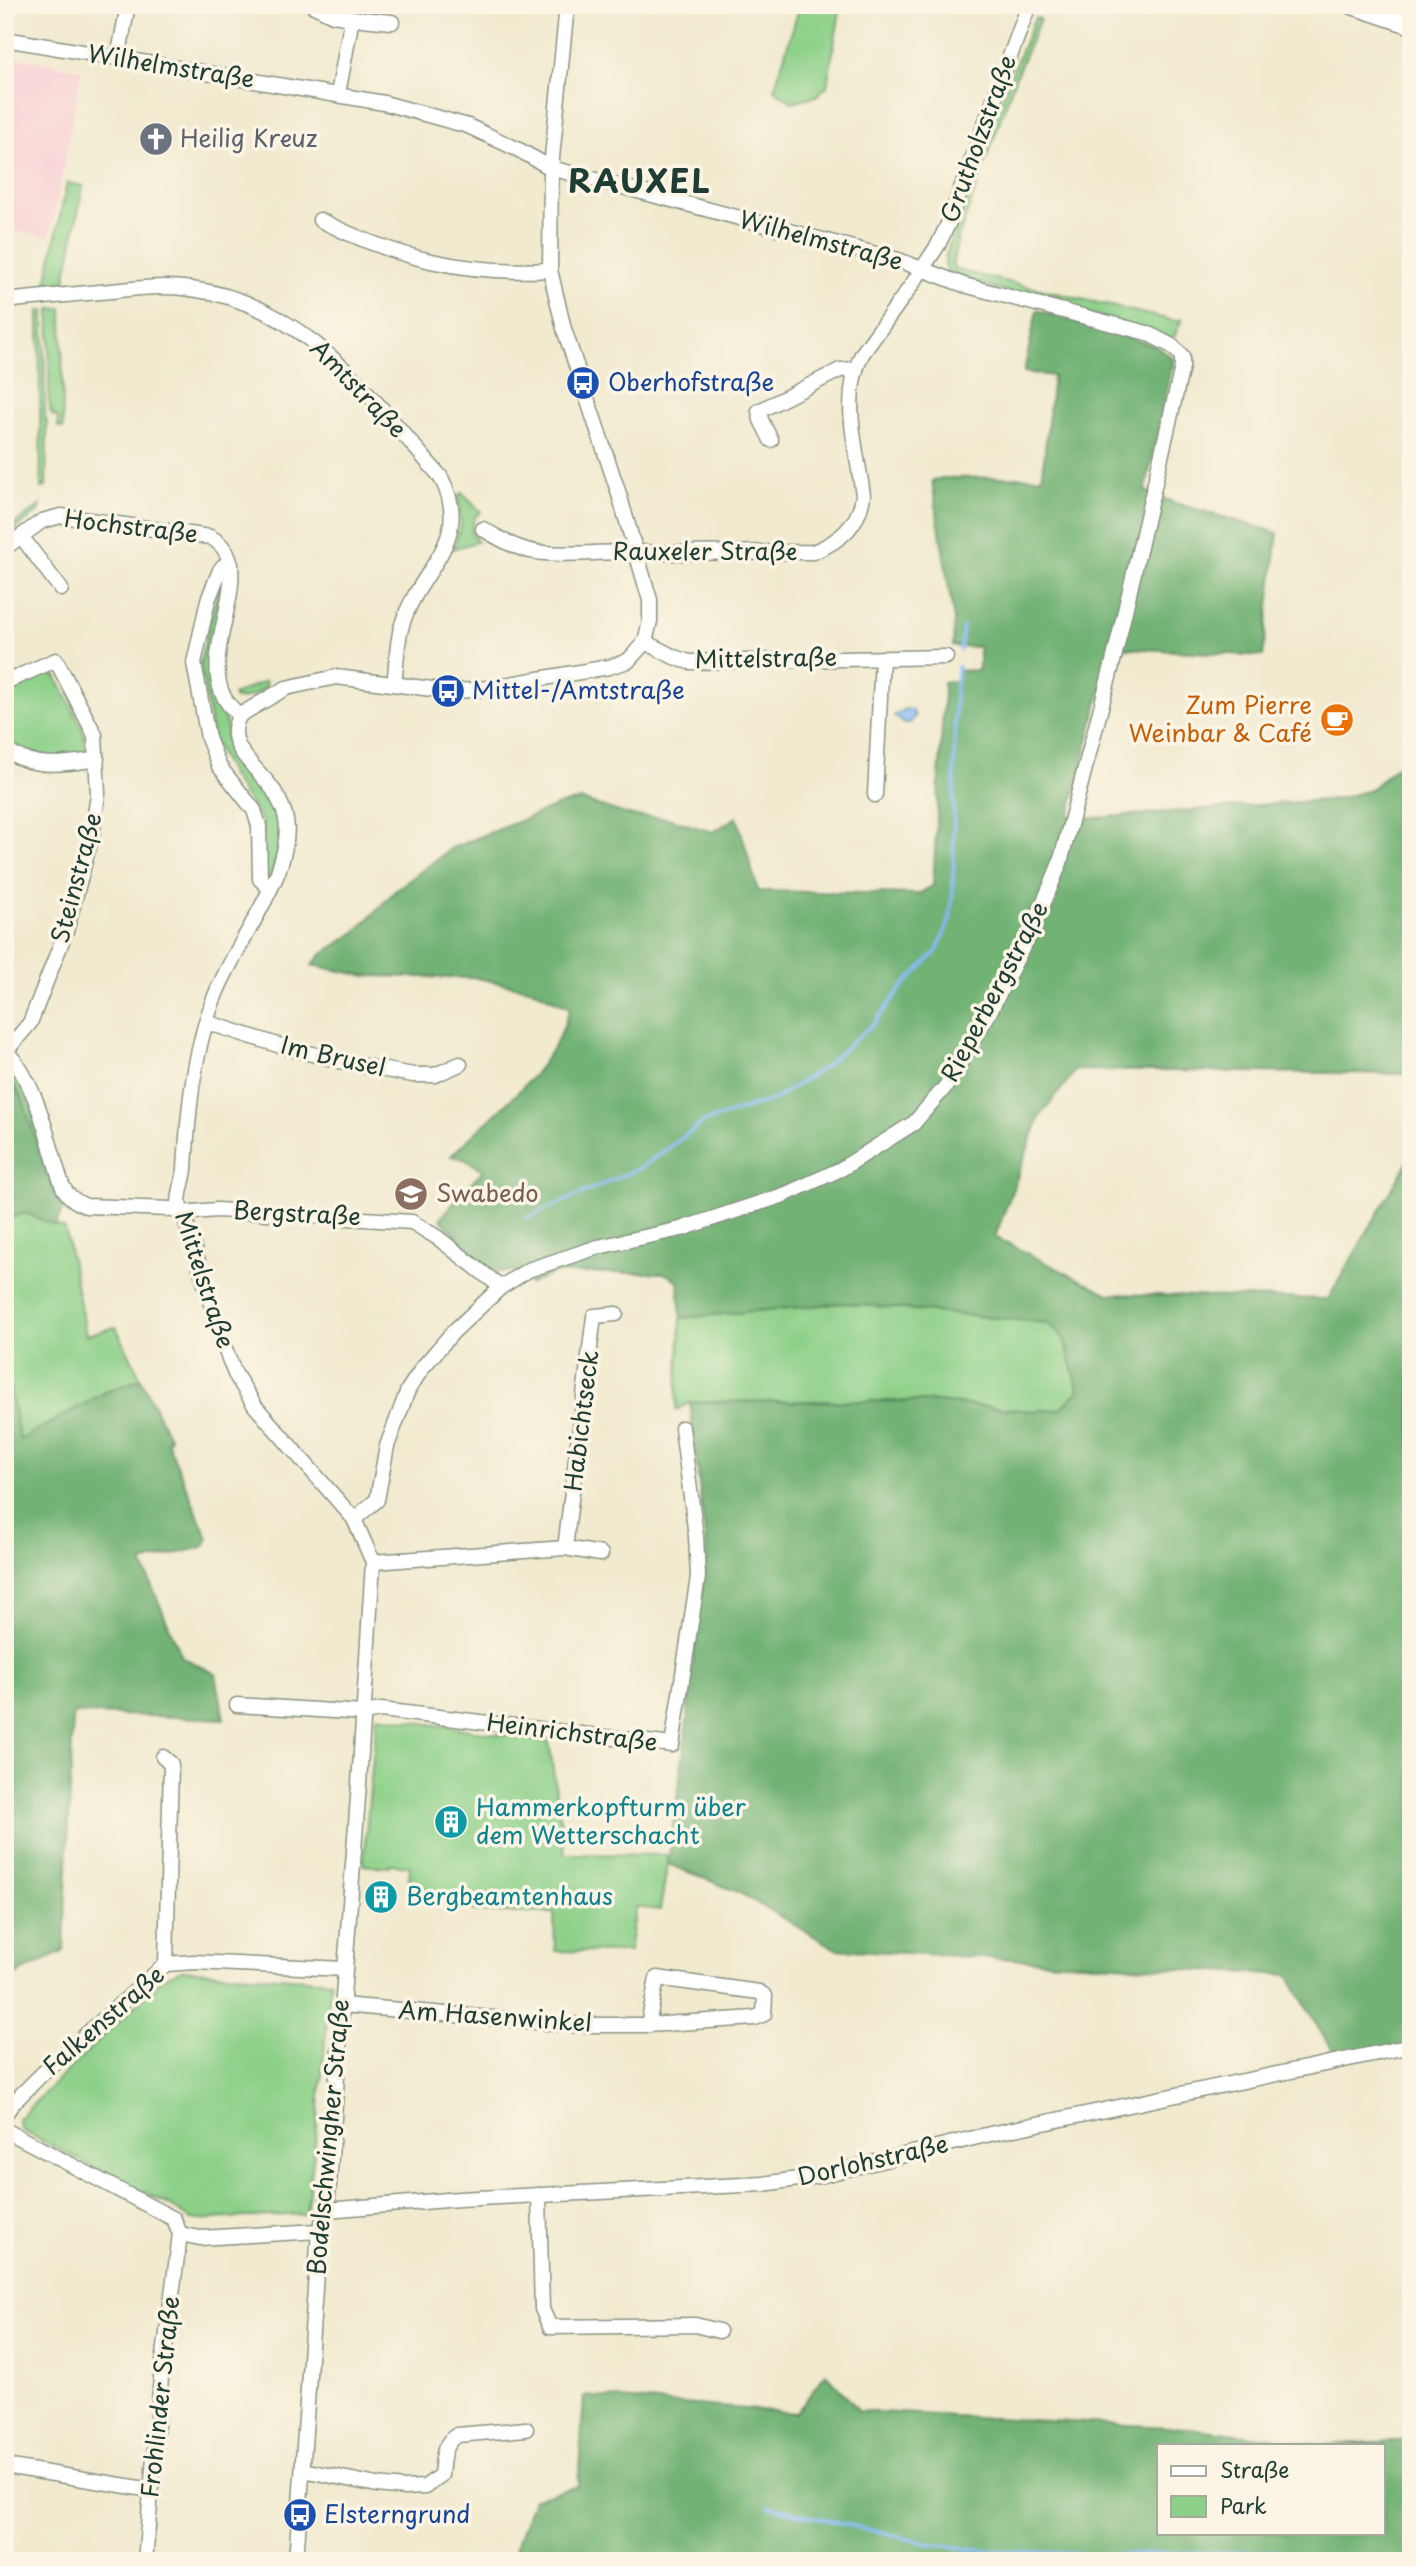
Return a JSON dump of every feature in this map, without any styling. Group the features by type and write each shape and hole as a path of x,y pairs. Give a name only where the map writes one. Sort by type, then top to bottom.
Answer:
{"main road":[{"path":"1354,5 1411,24"}],"street":[{"path":"118,58 128,5"},
{"path":"312,5 333,15 392,22"},
{"path":"231,564 232,582 218,646 218,669 226,701 240,715 286,688 336,677 448,691 517,683 609,667 628,661 645,642 650,621 650,600 618,491 564,329 550,270 551,168 567,5"},
{"name":"Grutholzstraße","path":"922,269 948,224 1029,5"},
{"path":"338,94 352,18"},
{"name":"Wilhelmstraße","path":"5,39 338,94 468,125 551,168 922,269 964,285 1147,333 1171,346 1182,356"},
{"path":"320,220 382,248 422,260 474,269 550,270"},
{"name":"Rauxeler Straße","path":"483,530 515,547 542,553 813,552 833,545 849,529 862,509 863,495 850,407 856,369 862,354 922,269"},
{"name":"Amtstraße","path":"5,301 156,287 191,289 226,296 259,308 316,342 341,365 440,476 452,504 451,533 402,625 394,684"},
{"name":"Rieperbergstraße","path":"354,1519 377,1500 387,1446 408,1390 423,1367 453,1332 501,1287 528,1270 597,1247 681,1229 784,1195 841,1169 914,1123 946,1086 987,1017 1036,921 1060,863 1114,658 1182,367 1182,356"},
{"path":"771,440 759,411 840,370 856,369"},
{"name":"Hochstraße","path":"5,548 51,517 210,537 223,546 231,564 220,570 208,600 194,663 208,738 219,766 254,810 259,826 260,878 270,889"},
{"name":"Hochstraße","path":"21,536 61,589"},
{"name":"Mittelstraße","path":"645,642 689,662 946,657"},
{"path":"875,795 882,658"},
{"name":"Steinstraße","path":"5,681 56,660 94,735 98,794 92,835 66,931 30,1023 6,1050"},
{"name":"Mittelstraße","path":"240,715 235,727 236,739 241,751 274,790 285,817 286,835 282,860 270,889 222,982 206,1022 194,1072 188,1115 184,1176 179,1195 180,1213 185,1219 235,1374 255,1406 354,1519"},
{"path":"5,748 22,758 49,765 97,759"},
{"name":"Im Brusel","path":"206,1022 297,1051 413,1075 435,1075 460,1064"},
{"name":"Bergstraße","path":"6,1050 24,1073 31,1088 62,1185 71,1198 86,1206 171,1209 180,1213 217,1210 412,1222 429,1231 501,1287"},
{"name":"Habichtseck","path":"565,1548 594,1316 616,1314"},
{"name":"Heinrichstraße","path":"237,1705 364,1713 381,1710 672,1745 698,1577 696,1536 682,1428"},
{"path":"354,1519 373,1562 364,1713"},
{"path":"373,1562 565,1548 601,1554"},
{"name":"Bodelschwingher Straße","path":"296,2561 319,2231 327,2210 364,1713"},
{"path":"163,1757 171,1764 166,1964"},
{"name":"Falkenstraße","path":"5,2114 47,2069 166,1964 194,1962 345,1969"},
{"name":"Am Hasenwinkel","path":"342,2005 570,2025 648,2025 755,2018 764,2014 765,1996 759,1992 657,1978 648,2025"},
{"name":"Dorlohstraße","path":"327,2210 538,2195 763,2184 819,2176 990,2134 1411,2046"},
{"path":"5,2130 174,2219 180,2234 200,2238 319,2231"},
{"path":"538,2195 542,2309 551,2327 695,2325 719,2331"},
{"name":"Frohlinder Straße","path":"145,2561 161,2378 180,2234"},
{"path":"303,2470 377,2485 425,2487 441,2475 445,2448 450,2439 457,2435 526,2429"},
{"path":"5,2466 152,2490"}],"shaded area":[{"path":"5,55 82,70 50,237 5,229"}],"green space":[{"path":"800,5 841,5 827,86 816,96 792,102 774,90"},
{"path":"1035,18 1040,19 1016,76 958,238 952,266 957,270 1175,321 1182,319 1173,339 957,277 946,268 945,258 1007,84"},
{"path":"67,183 83,186 65,282 46,284"},
{"path":"62,308 63,428 58,427 58,418 51,414 49,400 50,309"},
{"path":"39,310 44,310 47,423 46,487 41,488"},
{"path":"1037,310 1156,346 1174,359 1145,491 1175,503 1278,533 1263,656 1109,647 1107,666 1069,816 1080,819 1337,799 1370,790 1411,753 1411,1074 1076,1070 1039,1118 995,1237 1108,1294 1328,1299 1411,1156 1411,2046 1337,2060 1288,1975 836,1949 738,1892 668,1864 707,1555 690,1402 926,1401 1033,1411 1060,1409 1079,1391 1064,1338 1048,1323 843,1303 681,1318 678,1281 664,1273 554,1273 530,1284 515,1272 491,1269 454,1242 457,1237 440,1219 483,1170 464,1159 451,1156 537,1071 562,1031 570,1008 534,990 477,978 366,976 312,965 321,955 357,931 395,891 452,848 559,805 581,800 632,816 667,818 713,832 737,817 758,891 918,894 933,886 943,682 957,681 957,671 979,670 979,647 953,646 954,620 932,481 942,478 1042,477 1053,376 1024,372"},
{"path":"462,493 481,512 475,517 471,531 477,542 453,549 461,526 458,496"},
{"path":"41,505 39,511 5,538 5,531"},
{"path":"223,571 223,592 211,653 212,672 233,756 264,793 270,793 281,820 281,844 270,878 266,878 262,821 231,776 213,740 200,662"},
{"path":"48,673 56,676 82,727 87,748 84,755 43,757 5,742 5,691"},
{"path":"265,681 267,686 257,694 235,699 233,695"},
{"path":"5,1064 17,1080 32,1111 58,1195 81,1212 82,1217 70,1214 56,1200 23,1101 5,1070"},
{"path":"5,1070 23,1101 56,1200 63,1209 55,1226 26,1213 5,1219"},
{"path":"26,1213 65,1229 86,1335 116,1327 141,1379 106,1392 19,1440 5,1366 5,1219"},
{"path":"843,1303 1048,1323 1064,1338 1079,1391 1060,1409 1033,1411 926,1401 691,1402 676,1410 681,1318"},
{"path":"5,1366 20,1440 106,1392 141,1379 170,1439 167,1441 208,1539 203,1547 142,1563 182,1657 216,1674 224,1719 73,1713 64,1951 5,1980"},
{"path":"377,1716 549,1742 565,1854 669,1855 660,1910 636,1907 629,1952 555,1951 554,1913 478,1912 409,1882 410,1866 363,1865"},
{"path":"182,1970 331,1981 306,2214 191,2220 171,2206 21,2130 18,2119 164,1977"},
{"path":"826,2373 859,2411 1188,2428 1316,2444 1157,2444 1157,2534 1384,2534 1384,2444 1341,2444 1411,2440 1411,2561 827,2561 770,2555 727,2561 511,2561 533,2499 578,2486 584,2396 796,2413"}],"water":[{"path":"905,709 912,710 915,716 910,723 905,724 894,716"}],"waterway":[{"path":"960,650 963,627"},
{"path":"526,1218 642,1167 704,1122 775,1099 823,1068 875,1022 903,986 937,951 950,919 953,891 955,691 958,667"},
{"path":"769,2506 925,2543 976,2550 1110,2555 1289,2551 1316,2561"}],"place":[{"name":"Heilig Kreuz","path":"156,139"},
{"name":"Oberhofstraße","path":"583,383"},
{"name":"Mittel-/Amtstraße","path":"448,691"},
{"name":"Zum Pierre Weinbar & Café","path":"1337,720"},
{"name":"Swabedo","path":"411,1194"},
{"name":"Hammerkopfturm über dem Wetterschacht","path":"451,1822"},
{"name":"Bergbeamtenhaus","path":"381,1897"},
{"name":"Elsterngrund","path":"300,2515"}],"district":[{"name":"RAUXEL","path":"640,182"}]}
